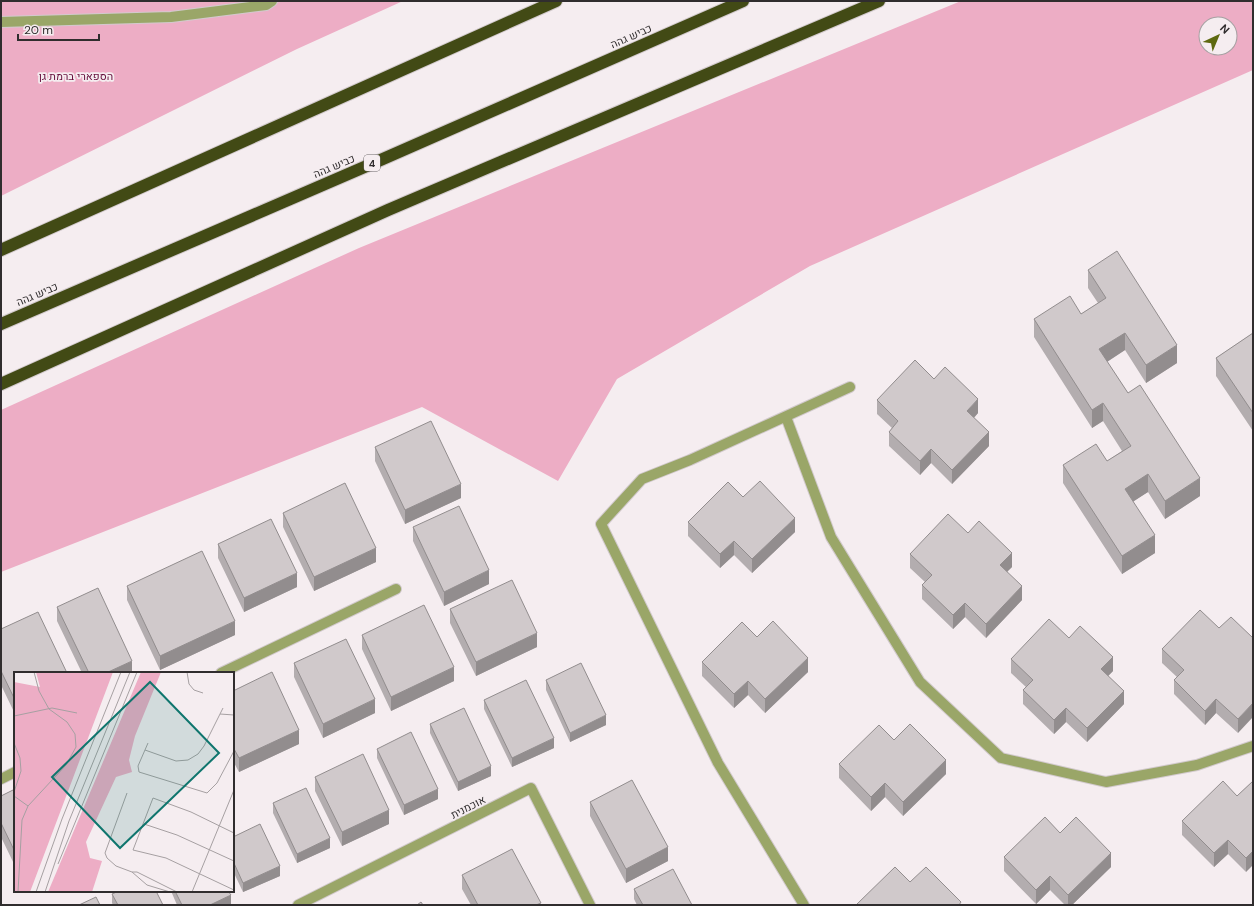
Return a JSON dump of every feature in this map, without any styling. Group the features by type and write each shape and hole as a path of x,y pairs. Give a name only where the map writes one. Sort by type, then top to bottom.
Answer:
{"highway":[{"path":"1,250 556,1"},
{"name":"כביש גהה","path":"1,324 743,1"},
{"path":"1,384 395,207 879,1"}],"street":[{"path":"1,22 171,17 266,5 272,1"},
{"path":"804,905 718,763 601,524 642,479 690,460 850,387"},
{"path":"786,417 830,537 920,682 1001,758 1106,782 1197,765 1253,746"},
{"path":"223,672 396,589"},
{"path":"1,779 14,772"},
{"name":"אוכמנית","path":"298,905 311,903 531,788 590,905"}],"green space":[{"name":"הספארי ברמת גן","path":"1,1 403,1 297,49 1,196"},
{"path":"961,1 1253,1 1253,70 810,266 617,379 558,481 422,407 1,572 1,410 359,248"}],"building":[{"path":"1117,251 1177,345 1146,365 1125,333 1099,349 1128,393 1140,385 1200,478 1165,501 1148,474 1125,489 1155,535 1122,556 1063,465 1096,444 1107,461 1131,446 1103,403 1092,410 1034,319 1070,296 1081,314 1106,298 1088,270"},
{"path":"1253,333 1253,413 1216,358"},
{"path":"915,360 934,379 945,367 978,399 967,411 989,432 952,470 931,449 920,461 889,432 898,421 877,400"},
{"path":"431,421 461,484 405,510 375,447"},
{"path":"760,481 795,518 752,559 734,541 720,554 688,522 728,482 743,497"},
{"path":"345,483 376,548 314,577 283,513"},
{"path":"459,506 489,570 444,592 413,527"},
{"path":"948,514 968,533 979,521 1012,553 1000,565 1022,586 986,624 965,603 953,615 922,585 932,575 910,554"},
{"path":"271,519 297,573 244,598 218,544"},
{"path":"202,551 235,621 160,656 127,586"},
{"path":"512,580 537,633 476,662 450,609"},
{"path":"98,588 132,661 108,672 89,672 57,607"},
{"path":"424,605 454,667 391,697 362,635"},
{"path":"1200,610 1219,628 1231,617 1253,638 1253,703 1238,719 1216,699 1205,711 1174,680 1184,670 1162,649"},
{"path":"38,612 67,672 14,672 14,698 1,671 1,629"},
{"path":"1049,619 1069,638 1080,626 1113,657 1101,669 1124,691 1087,728 1066,708 1054,720 1023,690 1033,680 1011,659"},
{"path":"773,621 808,658 765,699 748,681 734,694 702,662 742,622 757,637"},
{"path":"346,639 375,699 323,724 294,663"},
{"path":"581,663 606,715 570,733 546,680"},
{"path":"272,672 299,730 239,758 234,749 234,691"},
{"path":"526,680 554,738 512,758 484,700"},
{"path":"464,708 491,766 458,782 430,724"},
{"path":"910,724 946,760 903,802 885,783 871,797 839,764 879,725 894,740"},
{"path":"411,732 438,789 404,805 377,749"},
{"path":"363,754 389,810 342,832 315,777"},
{"path":"632,780 668,847 626,869 590,802"},
{"path":"1223,781 1237,796 1253,781 1253,851 1246,858 1228,840 1214,853 1182,821"},
{"path":"306,788 330,838 297,854 273,803"},
{"path":"14,790 14,850 1,823 1,796"},
{"path":"1045,817 1060,833 1076,817 1111,853 1068,895 1050,876 1036,890 1004,857"},
{"path":"260,824 280,866 243,883 234,863 234,837"},
{"path":"512,849 541,903 536,905 478,905 462,875"},
{"path":"895,867 910,882 926,867 961,902 959,905 856,905"},
{"path":"673,869 692,905 643,905 634,889"},
{"path":"117,892 156,892 163,905 118,905 112,894"},
{"path":"176,892 229,892 231,895 210,905 182,905"},
{"path":"96,897 100,905 79,905"}]}
